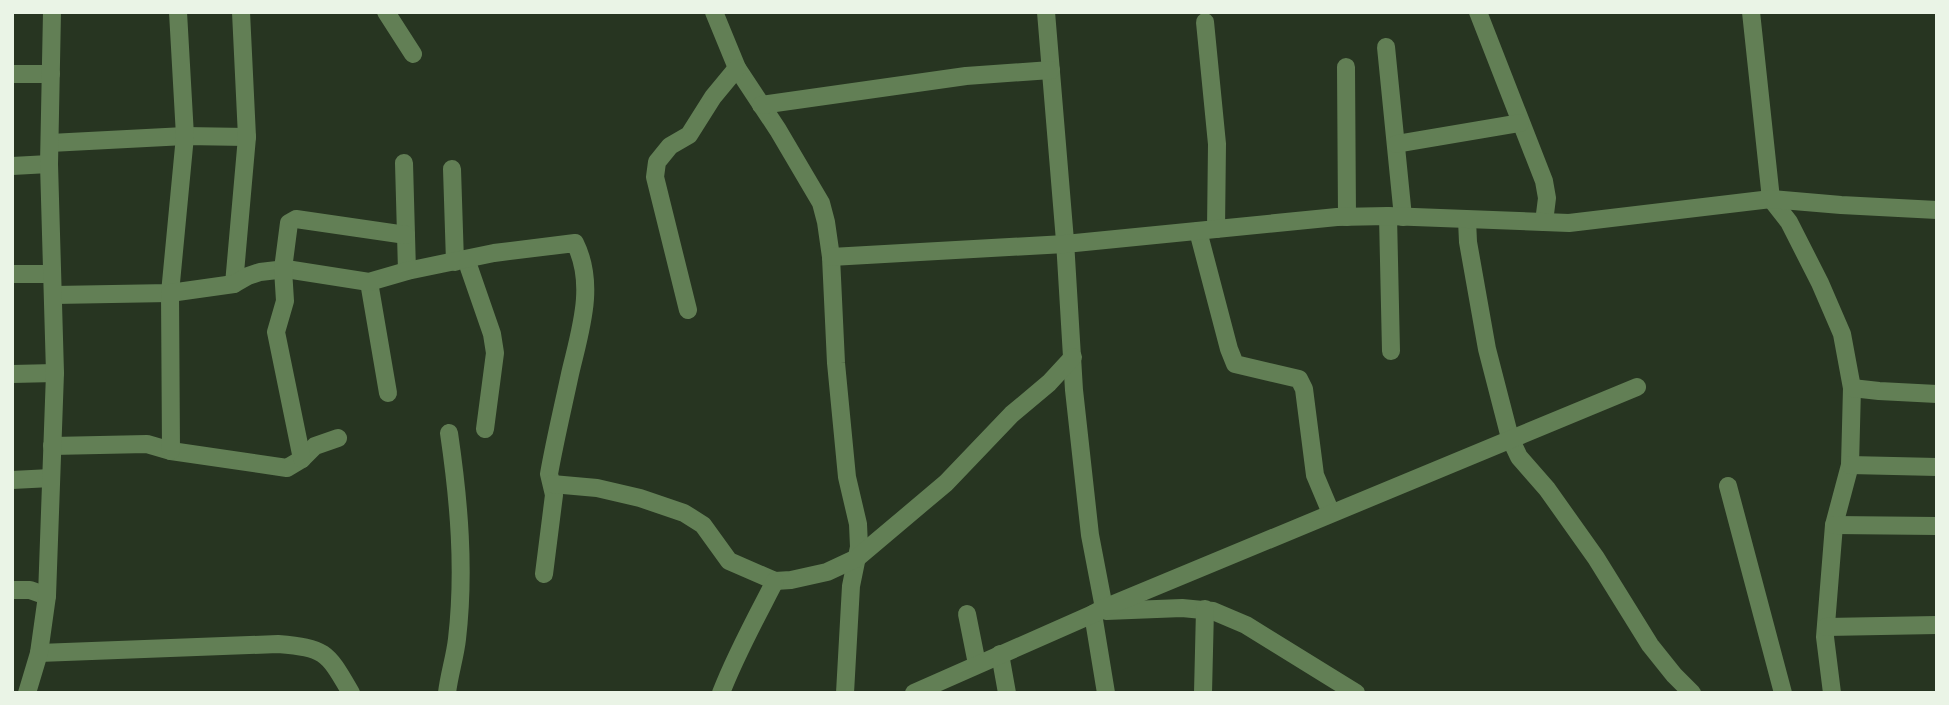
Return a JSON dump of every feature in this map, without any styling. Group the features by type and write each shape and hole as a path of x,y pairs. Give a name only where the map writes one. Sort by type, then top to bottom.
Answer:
{"street":[{"path":"27,693 39,653 47,596 55,373 49,164 52,12"},
{"path":"171,452 170,293 185,136 178,12"},
{"path":"234,284 247,137 241,12"},
{"path":"386,12 412,54"},
{"path":"714,12 737,68 821,203 826,222 831,257 835,363 846,465 858,524 857,558 851,586 845,693"},
{"path":"1046,12 1074,390 1106,693"},
{"path":"1478,12 1544,181 1547,198 1544,222"},
{"path":"1751,12 1771,199 1789,222 1842,334 1852,388 1850,465 1834,525 1825,637 1832,693"},
{"path":"1205,22 1217,144 1207,230 1229,349 1236,364 1300,379 1304,389 1315,475 1331,513"},
{"path":"1386,47 1396,144 1391,351"},
{"path":"1346,67 1347,217"},
{"path":"688,310 655,177 657,162 670,146 690,135 713,97 737,68"},
{"path":"761,105 965,76 1051,70"},
{"path":"12,74 51,74"},
{"path":"1396,144 1520,123"},
{"path":"50,143 185,136 247,137"},
{"path":"404,163 407,271"},
{"path":"12,166 49,164"},
{"path":"452,169 460,261 492,334 495,353 485,429"},
{"path":"831,257 1065,244 1347,217 1569,223 1771,199 1937,210"},
{"path":"302,459 276,331 285,301 283,269 289,223 296,219 406,235"},
{"path":"1467,220 1468,242 1488,349 1510,438 1519,457 1547,489 1596,558 1650,645 1692,693"},
{"path":"54,295 170,293 234,284 248,276 283,269 369,282 407,271 494,253 575,243 585,274 585,308 549,474 554,495 544,574"},
{"path":"12,274 51,274"},
{"path":"369,282 388,394"},
{"path":"552,484 597,488 640,498 684,513 702,525 729,561 775,581 827,572 857,558 946,483 1012,414 1049,383 1073,357"},
{"path":"12,374 55,373"},
{"path":"925,691 977,664 1098,611 1637,387"},
{"path":"1852,388 1937,394"},
{"path":"447,693 457,640 461,562 458,491 449,433"},
{"path":"52,446 148,444 171,452 287,468 302,459 315,446 338,438"},
{"path":"1850,465 1937,467"},
{"path":"12,480 51,478"},
{"path":"1728,486 1783,693"},
{"path":"1834,525 1937,526"},
{"path":"721,693 745,638 775,581"},
{"path":"12,590 30,590 47,596"},
{"path":"1098,611 1205,609 1246,625 1356,693"},
{"path":"1203,693 1205,609"},
{"path":"967,614 977,664"},
{"path":"1826,627 1937,625"},
{"path":"39,653 301,646 317,650 332,661 351,693"},
{"path":"1000,654 1007,693"}]}
